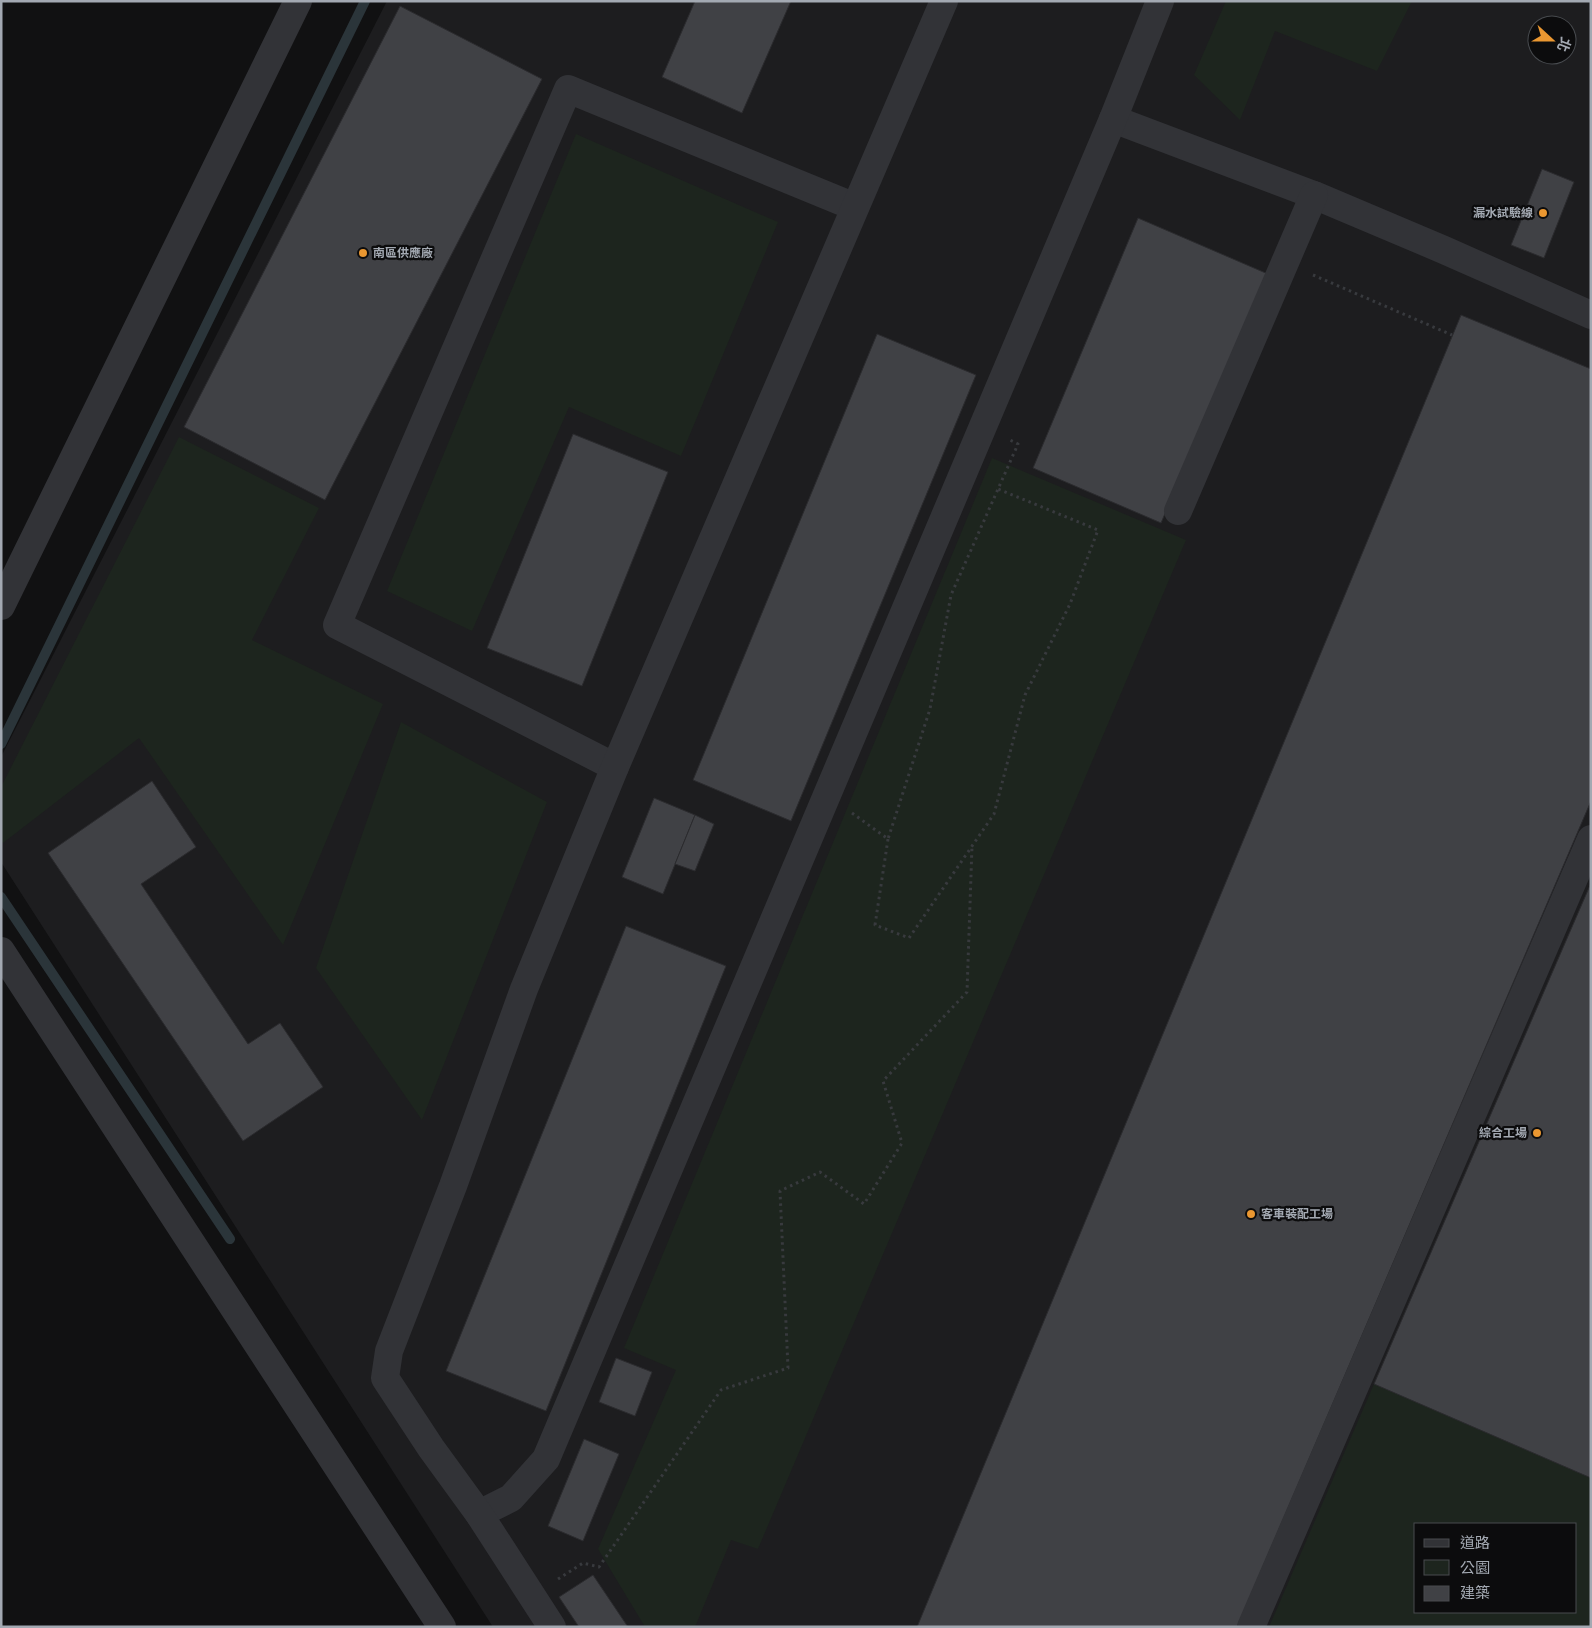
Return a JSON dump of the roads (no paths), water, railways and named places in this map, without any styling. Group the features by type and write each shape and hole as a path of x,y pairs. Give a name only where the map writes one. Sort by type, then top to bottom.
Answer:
{"street":[{"path":"1,606 298,1"},
{"path":"552,1627 385,1378 389,1351 453,1186 524,989 615,767 944,1"},
{"path":"478,1514 510,1498 546,1459 983,428 1160,1"},
{"path":"615,767 337,625 568,89 855,207"},
{"path":"1113,118 1314,195 1591,315"},
{"path":"1178,511 1314,195"},
{"path":"1251,1627 1591,839"},
{"path":"1,951 442,1627"}],"waterway":[{"path":"1,744 365,1"},
{"path":"1,897 230,1239"}],"place":[{"name":"漏水試驗線","path":"1543,213"},
{"name":"南區供應廠","path":"363,253"},
{"name":"綜合工場","path":"1537,1133"},
{"name":"客車裝配工場","path":"1251,1214"}]}
